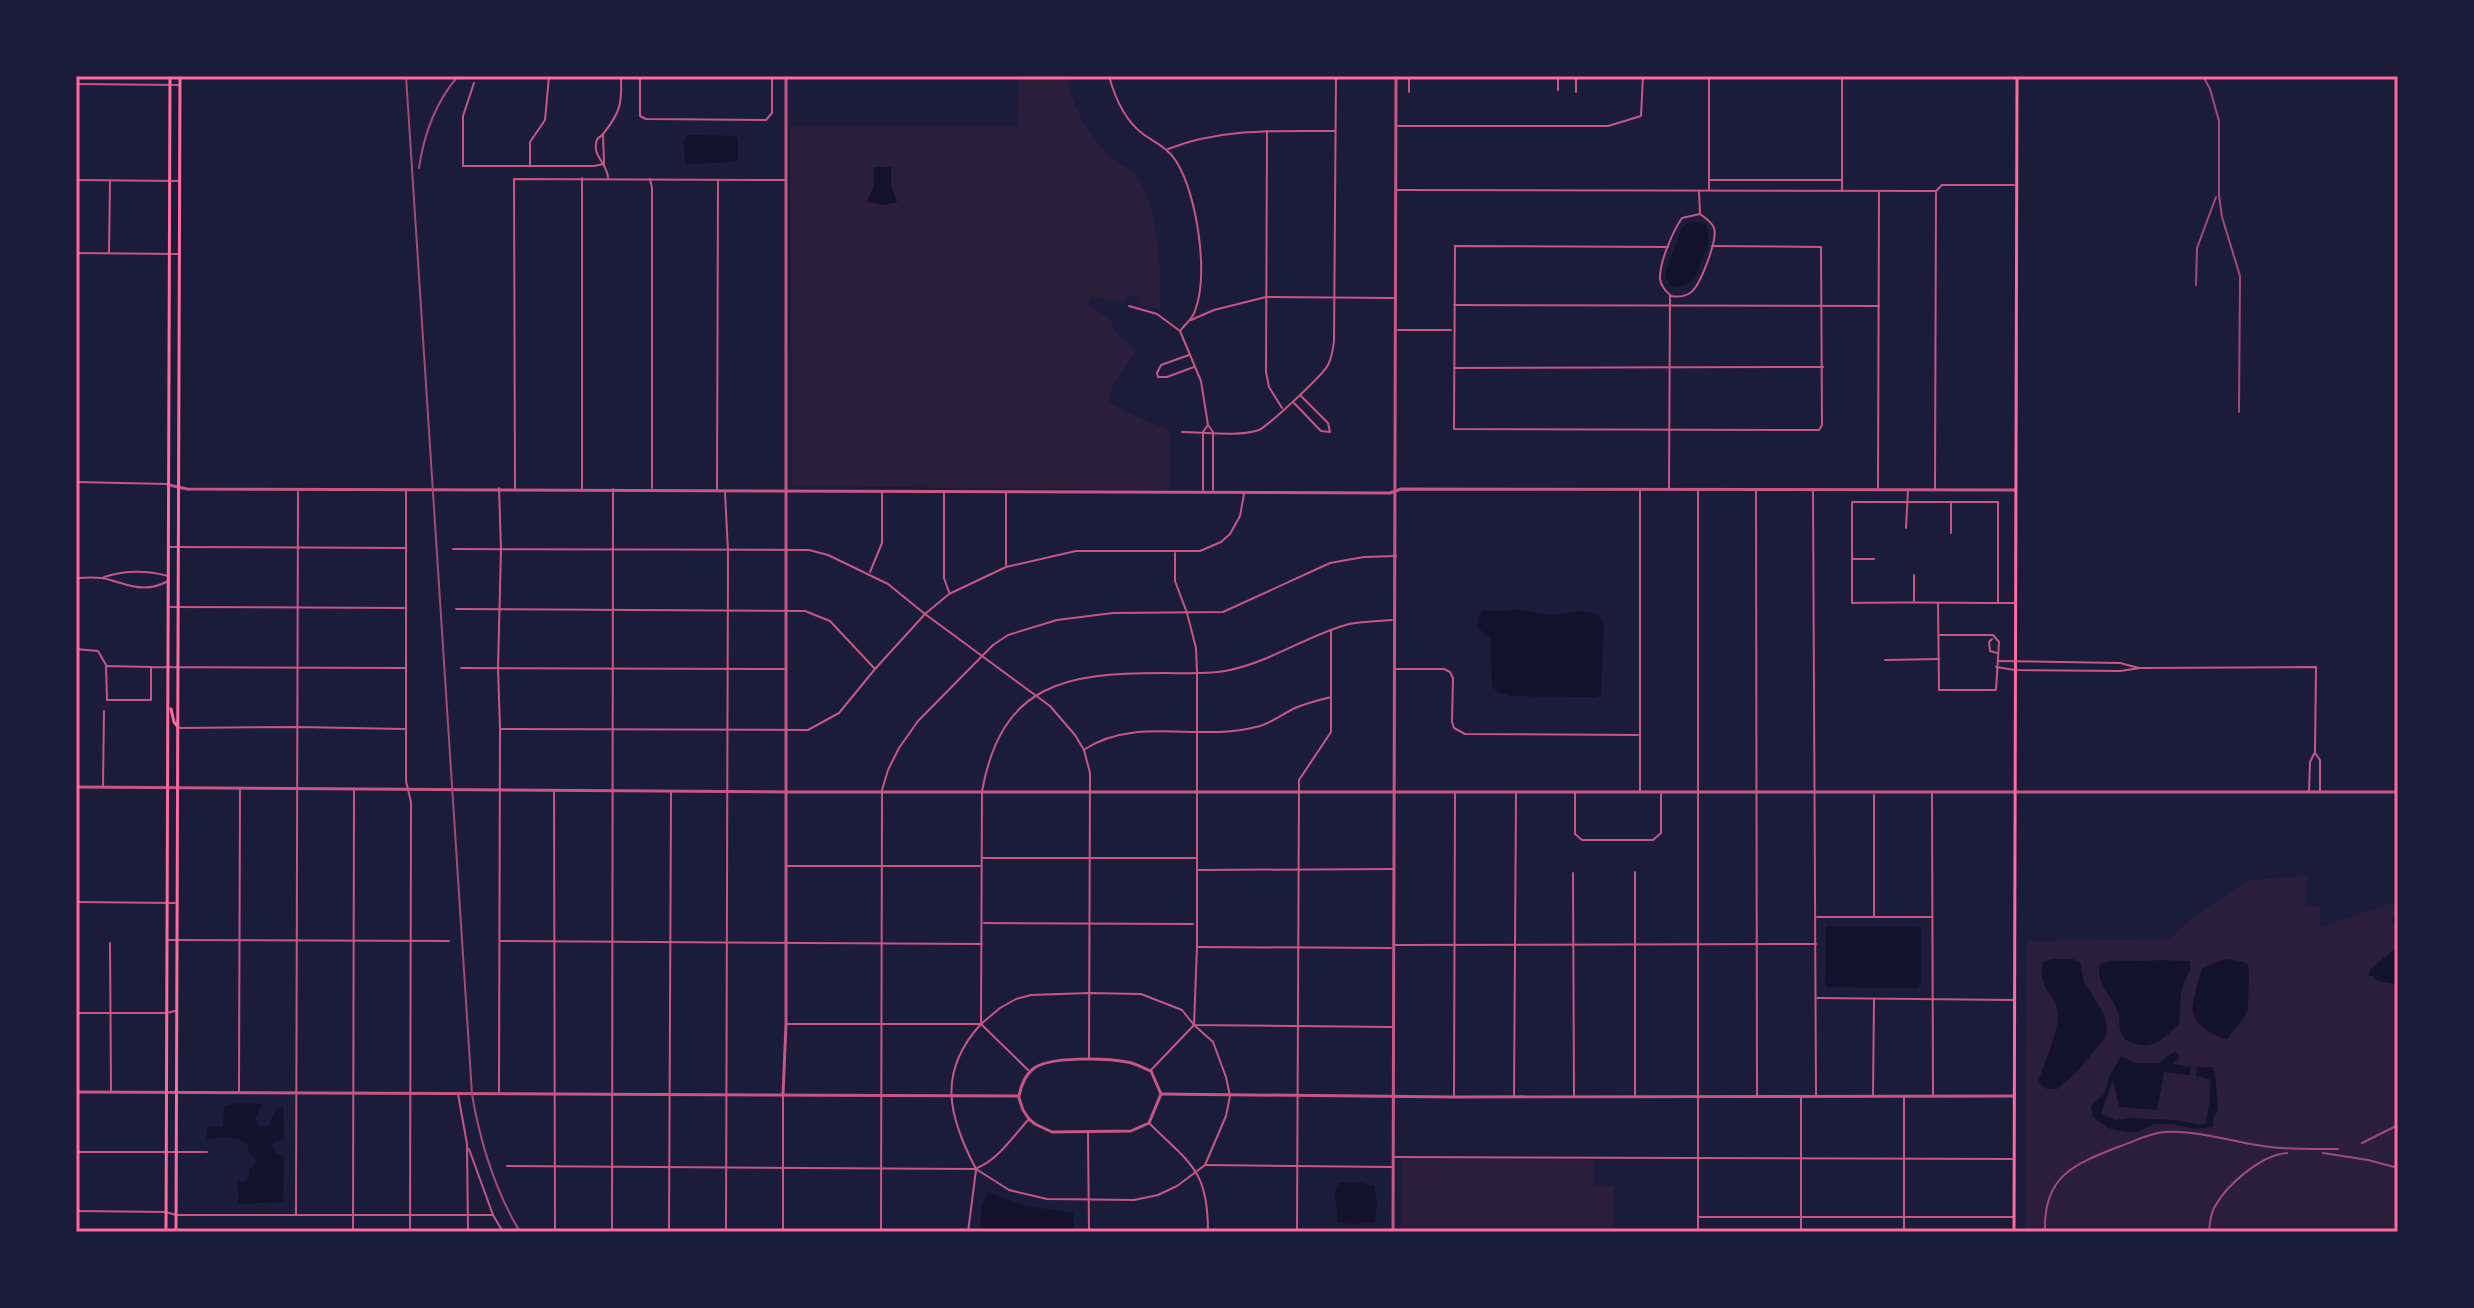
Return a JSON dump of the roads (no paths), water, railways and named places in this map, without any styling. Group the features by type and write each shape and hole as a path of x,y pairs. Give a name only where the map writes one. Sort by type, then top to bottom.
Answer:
{"main road":[{"path":"166,1232 170,76"},
{"path":"176,1232 180,76"},
{"path":"2014,1232 2017,76"},
{"path":"170,172 180,173"},
{"path":"169,401 180,401"},
{"path":"169,701 174,722 179,728"}],"street":[{"path":"530,166 530,142 545,120 549,76"},
{"path":"608,179 608,171 595,148 622,104 621,76"},
{"path":"640,76 642,118 766,120 772,113 772,77 786,77 786,1024 783,1232"},
{"path":"1109,76 1122,111 1140,132 1167,150 1176,161 1189,191 1196,221 1200,283 1195,311 1180,331"},
{"path":"1182,432 1248,432 1260,429 1326,369 1333,353 1336,76"},
{"path":"1393,1232 1396,76"},
{"path":"1409,76 1409,92"},
{"path":"1558,76 1558,90"},
{"path":"1576,76 1576,92"},
{"path":"1397,126 1608,126 1641,116 1643,76"},
{"path":"1709,76 1709,191"},
{"path":"1842,76 1842,191"},
{"path":"474,83 463,119 463,166 604,164"},
{"path":"76,84 180,85"},
{"path":"1267,131 1266,372 1269,387 1283,409"},
{"path":"1167,150 1190,140 1218,134 1336,131"},
{"path":"603,134 604,164"},
{"path":"582,178 582,489"},
{"path":"515,488 514,179 786,180"},
{"path":"650,179 651,490"},
{"path":"76,180 180,181"},
{"path":"110,180 110,253"},
{"path":"717,490 718,180"},
{"path":"1709,180 1842,180"},
{"path":"1935,490 1936,191 1942,185 2017,185"},
{"path":"1395,190 1936,191"},
{"path":"1699,191 1700,214 1714,229 1712,246 1692,293 1679,297 1670,295 1662,286 1660,277 1668,247 1682,218 1700,214"},
{"path":"1878,490 1879,191"},
{"path":"1668,247 1455,246 1454,429 1819,430 1822,425 1823,367 1821,247 1712,246"},
{"path":"76,253 179,254"},
{"path":"1669,489 1670,295"},
{"path":"1190,321 1214,310 1266,297 1397,298"},
{"path":"1453,305 1879,306"},
{"path":"1129,306 1157,314 1180,331 1191,354 1204,392 1208,425 1213,432 1213,491"},
{"path":"1397,330 1453,330"},
{"path":"1191,354 1161,365 1158,377 1167,377 1195,366"},
{"path":"1453,368 1823,367"},
{"path":"1292,401 1321,431 1330,432 1328,423 1300,394"},
{"path":"1203,491 1203,432 1208,425"},
{"path":"76,482 179,487 1006,492 1390,493 1640,488 2015,490"},
{"path":"296,1215 298,488"},
{"path":"499,488 499,1093"},
{"path":"1640,488 1640,792"},
{"path":"406,489 405,729 407,789 411,802 410,1232"},
{"path":"612,1232 613,489"},
{"path":"1698,489 1698,1232"},
{"path":"725,490 728,551 726,1232"},
{"path":"869,573 882,543 882,490"},
{"path":"1756,490 1757,1097"},
{"path":"1813,490 1816,1097"},
{"path":"1906,528 1908,490"},
{"path":"944,491 944,578 949,594"},
{"path":"1006,492 1006,567"},
{"path":"500,729 808,730 839,713 925,614 949,594 1006,567 1076,551 1200,551 1221,542 1236,525 1245,492"},
{"path":"1998,603 1998,502 1852,502 1852,603 1938,602 1998,603 2015,603"},
{"path":"1951,503 1951,533"},
{"path":"169,547 407,548"},
{"path":"453,549 809,550 869,573 897,590 1050,706 1084,750 1090,773 1089,1060"},
{"path":"1151,1071 1194,1025 1197,947 1196,648 1175,581 1175,553"},
{"path":"881,1232 882,790 894,759 918,721 993,645 1008,635 1057,620 1113,613 1223,612 1330,563 1396,556"},
{"path":"1852,559 1874,559"},
{"path":"100,578 135,571 169,579"},
{"path":"1914,575 1914,602"},
{"path":"76,578 100,578 141,589 152,589 169,579"},
{"path":"1938,602 1939,690 1996,690 1999,642 1993,635 1939,635"},
{"path":"169,607 406,608"},
{"path":"456,609 805,611 830,621 875,669"},
{"path":"981,1024 982,791 996,741 1012,717 1034,694 1079,677 1111,673 1225,671 1249,666 1351,624 1395,620"},
{"path":"1297,1232 1299,780 1331,732 1331,630"},
{"path":"1993,638 1989,642 1990,651 1997,653"},
{"path":"76,649 98,651 106,666 107,700 151,700 151,667"},
{"path":"1885,660 1939,659"},
{"path":"1997,661 2120,663 2140,668"},
{"path":"106,666 406,668"},
{"path":"1996,667 2120,671 2140,668 2316,667 2315,752 2310,762 2309,792"},
{"path":"461,668 786,669"},
{"path":"1395,669 1444,669 1450,672 1453,678 1452,722 1454,728 1465,734 1640,735"},
{"path":"1084,750 1100,739 1125,732 1197,733 1257,727 1293,708 1331,697"},
{"path":"103,787 104,711"},
{"path":"179,728 405,729"},
{"path":"2315,752 2320,760 2320,792"},
{"path":"76,787 786,792 2398,792"},
{"path":"239,1092 240,788"},
{"path":"353,1232 354,789"},
{"path":"554,790 555,1232"},
{"path":"669,1232 671,790"},
{"path":"1514,1097 1516,792"},
{"path":"1575,792 1575,834 1582,840 1653,840 1661,833 1661,793"},
{"path":"1874,792 1874,917"},
{"path":"1932,792 1933,1096"},
{"path":"1454,1097 1455,793"},
{"path":"982,858 1196,858"},
{"path":"786,866 982,866"},
{"path":"1196,870 1394,869"},
{"path":"1635,872 1635,1097"},
{"path":"1573,873 1574,1097"},
{"path":"76,902 177,903"},
{"path":"1816,917 1932,917"},
{"path":"983,923 1196,924"},
{"path":"167,940 449,941"},
{"path":"499,941 982,944"},
{"path":"110,943 111,1092"},
{"path":"1197,947 1816,944"},
{"path":"1048,993 1141,994 1182,1010 1213,1042 1230,1096 1226,1116 1205,1165 1177,1186 1158,1195 1134,1200 1047,1199 1009,1190 976,1169 958,1133 952,1112 950,1095 953,1074 969,1038 981,1024 1016,999 1048,993"},
{"path":"1816,998 2015,1000"},
{"path":"1873,1097 1874,999"},
{"path":"76,1013 177,1011"},
{"path":"786,1024 981,1024 1029,1071"},
{"path":"1194,1025 1393,1027"},
{"path":"1089,1060 1128,1062 1151,1071 1161,1094 1149,1123 1131,1131 1052,1132 1029,1119 1019,1096 1029,1071 1048,1062 1089,1060"},
{"path":"76,1092 1019,1096"},
{"path":"458,1094 467,1144 493,1215 503,1232"},
{"path":"1161,1094 2014,1096"},
{"path":"1801,1097 1801,1232"},
{"path":"1904,1097 1904,1232"},
{"path":"507,1166 976,1169 994,1157 1029,1119"},
{"path":"1149,1123 1198,1172 1208,1203 1208,1232"},
{"path":"1088,1132 1089,1232"},
{"path":"467,1144 468,1232"},
{"path":"76,1152 207,1152"},
{"path":"1393,1157 2014,1159"},
{"path":"1205,1165 1393,1168"},
{"path":"968,1232 976,1169"},
{"path":"76,1211 166,1212 176,1215 493,1215"},
{"path":"1698,1217 2014,1217"}],"railway":[{"path":"406,76 472,1094 490,1165 520,1232"},
{"path":"419,168 432,119 458,76"},
{"path":"2203,76 2219,121 2219,195 2222,217 2240,276 2239,412"},
{"path":"2196,285 2197,248 2216,197"},
{"path":"2362,1143 2398,1125"},
{"path":"2045,1232 2049,1198 2064,1176 2087,1160 2153,1134 2190,1133 2272,1147 2338,1149"},
{"path":"2209,1232 2214,1208 2236,1181 2266,1159 2287,1153"},
{"path":"2323,1153 2398,1168"}]}
